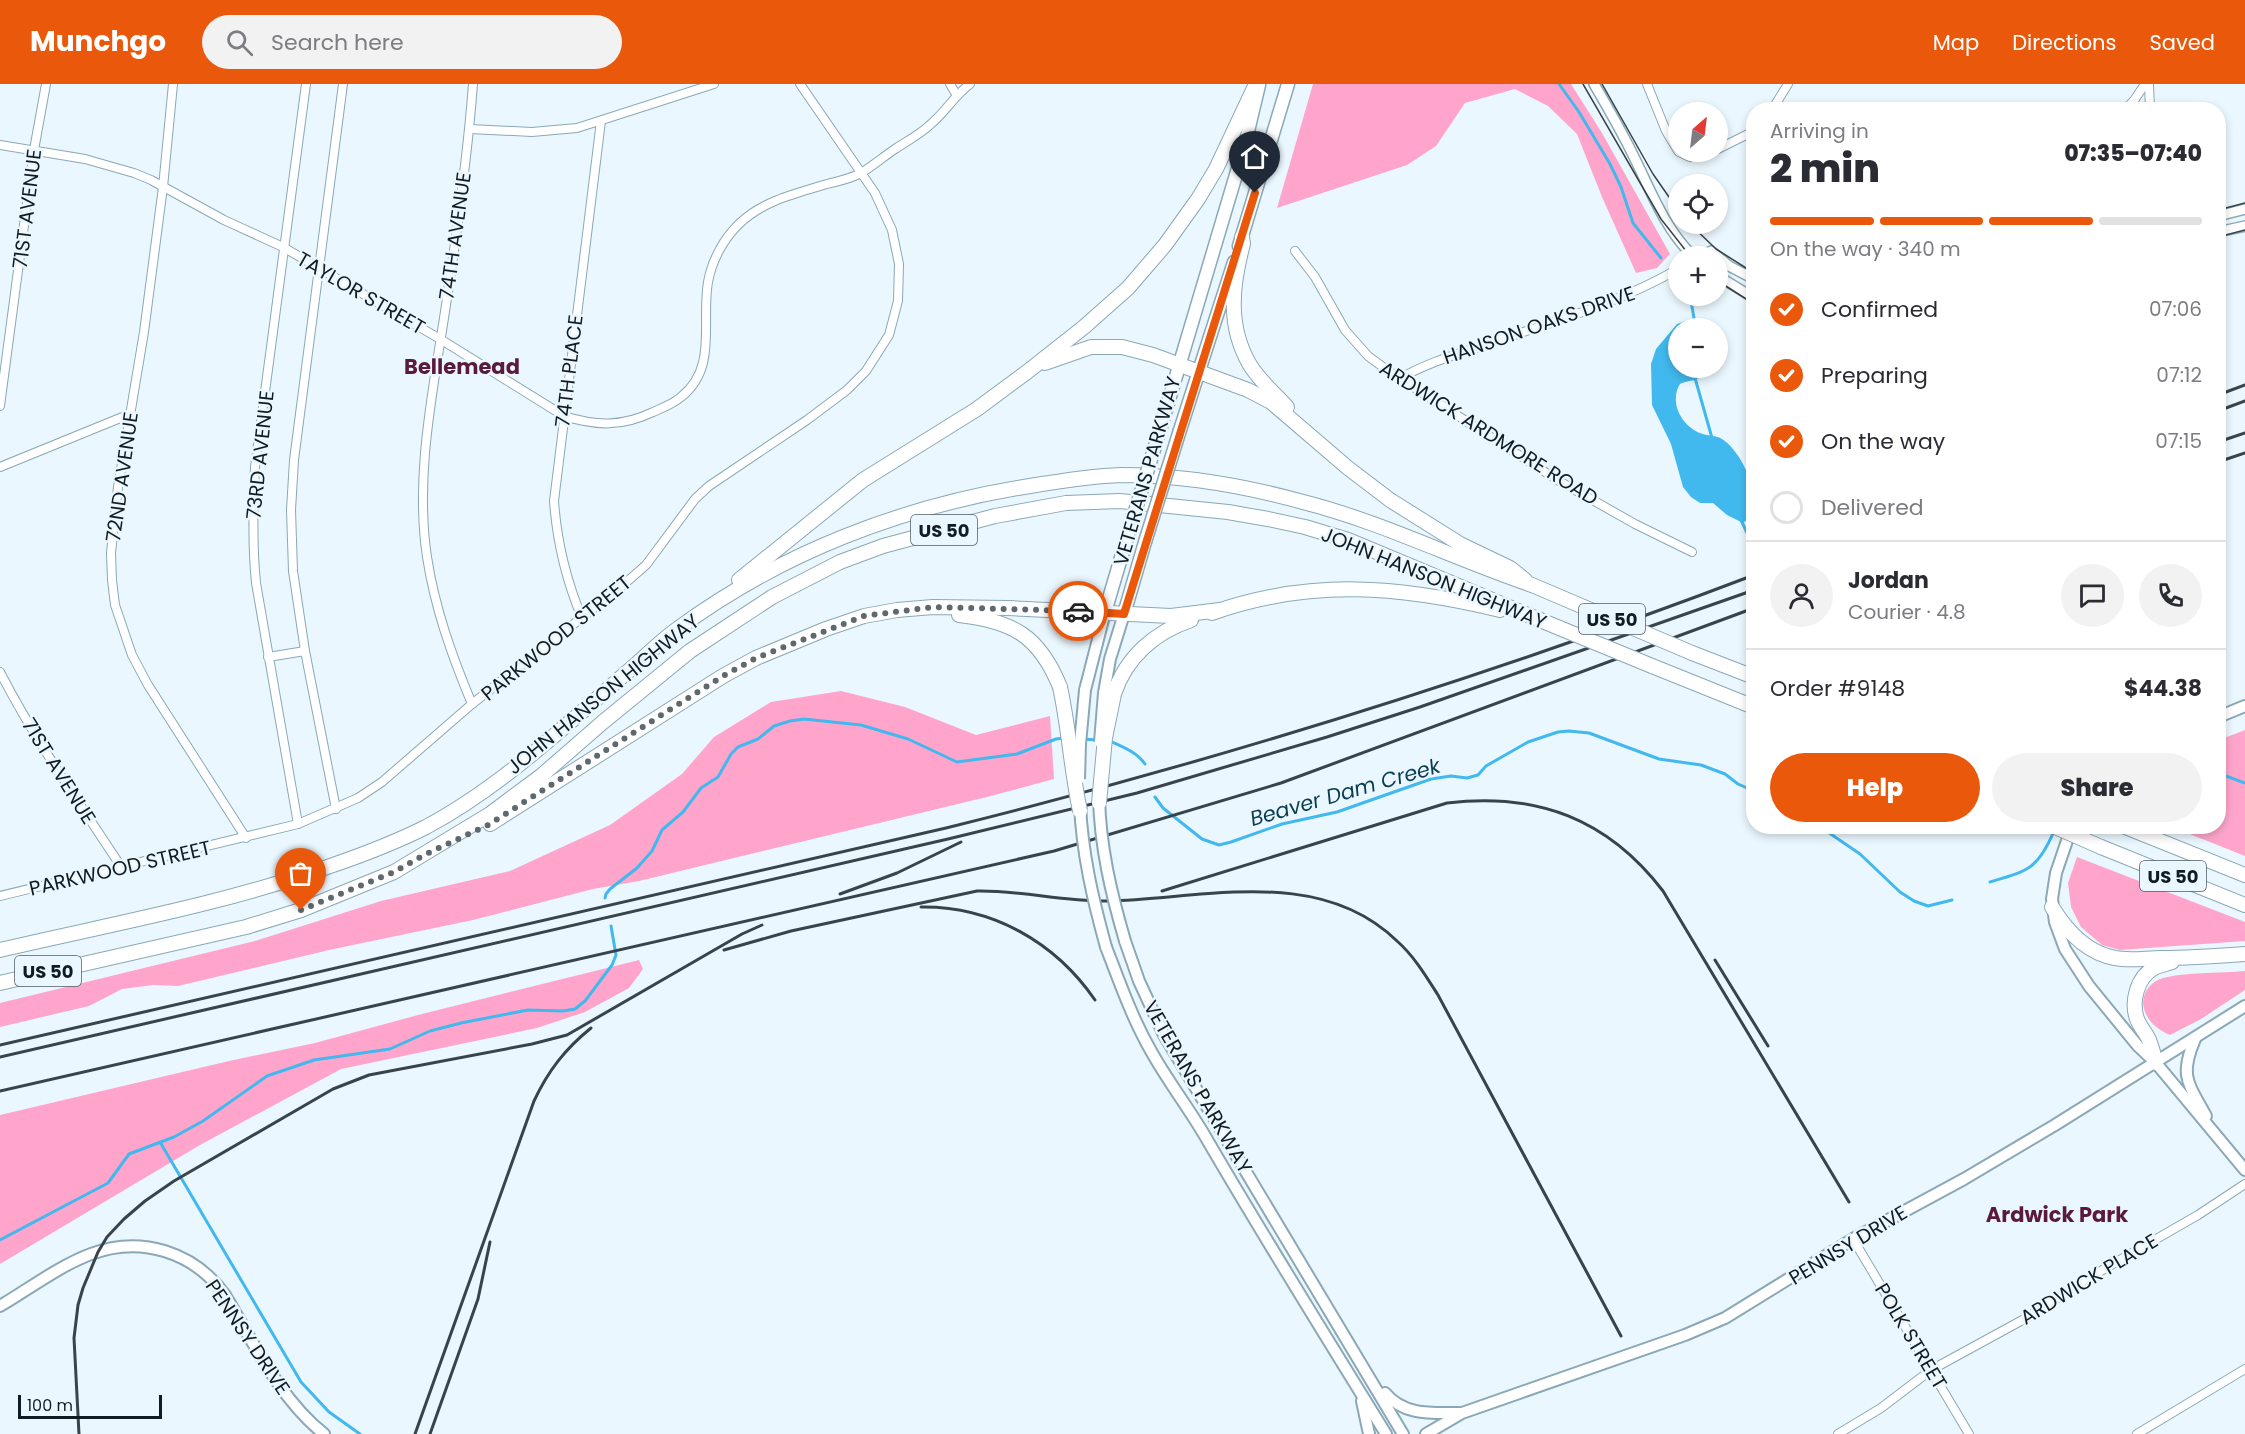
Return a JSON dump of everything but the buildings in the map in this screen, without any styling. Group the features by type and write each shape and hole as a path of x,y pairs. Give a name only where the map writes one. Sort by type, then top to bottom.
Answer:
{"highway":[{"path":"673,632 863,480 977,409 1027,372 1128,288 1165,245 1197,199 1216,169 1258,84"},
{"path":"1242,237 1243,244 1233,292 1234,321 1240,342 1250,365 1264,383 1336,458"},
{"path":"1027,372 1076,351 1108,346 1138,351 1248,390 1271,402 1336,458 1390,500 1460,544 1510,568 1532,585"},
{"name":"JOHN HANSON HIGHWAY","path":"0,950 248,893 383,847 438,820 470,799 536,751 673,632 777,566 882,522 965,498 1010,489 1084,478 1150,476 1210,483 1307,502 1383,527 1532,585 1746,675"},
{"name":"JOHN HANSON HIGHWAY","path":"0,983 235,929 301,910 394,872 490,814 541,776 690,651 772,597 840,562 884,546 995,516 1066,502 1120,501 1228,512 1305,527 1348,540 1746,704"},
{"path":"1099,803 1109,694 1128,666 1151,639 1176,625 1220,610 1284,594 1352,588 1426,594 1540,620"},
{"path":"424,855 488,825 515,809 652,719 756,658 864,616 933,607 1008,608 1171,616 1220,610"},
{"path":"826,629 896,615 940,613 1007,624 1022,633 1047,660 1060,687 1066,711 1073,776 1080,811"},
{"path":"1724,666 1746,667"},
{"name":"US 50","path":"2071,834 2245,905"},
{"name":"US 50","path":"2143,834 2245,875"},
{"path":"2052,907 2075,936 2097,952 2115,958 2186,958 2245,954"},
{"path":"2156,1063 2149,1038 2137,1019 2134,1009 2135,999 2148,973 2160,966 2186,958"}],"main road":[{"name":"VETERANS PARKWAY","path":"1258,84 1226,211 1178,364 1105,612 1085,690 1080,744 1080,811 1091,891 1106,947 1133,1017 1152,1053 1175,1087 1258,1228 1346,1366 1386,1434"},
{"name":"VETERANS PARKWAY","path":"1109,694 1110,659 1288,84"},
{"path":"2226,714 2245,706"},
{"name":"VETERANS PARKWAY","path":"1099,803 1103,852 1111,893 1139,981 1164,1035 1403,1434"},
{"path":"2069,834 2056,873 2052,907 2059,936 2075,966 2138,1046 2156,1063 2245,1170"},
{"name":"PENNSY DRIVE","path":"1426,1434 1462,1413 1564,1379 1707,1326 1758,1299 1853,1239 1964,1179 2195,1039 2245,1006"},
{"path":"2195,1039 2188,1055 2185,1072 2189,1086 2219,1138"},
{"name":"PENNSY DRIVE","path":"0,1306 82,1258 106,1249 139,1246 172,1253 196,1265 214,1281 225,1295 282,1389 306,1418 324,1434"},
{"path":"1346,1366 1365,1408 1369,1434"},
{"path":"1372,1380 1392,1401 1415,1412 1462,1413"}],"street":[{"name":"71ST AVENUE","path":"0,406 34,150 46,84"},
{"name":"72ND AVENUE","path":"173,84 163,187 144,332 118,487 111,554 115,605 132,656 148,685 246,838"},
{"name":"73RD AVENUE","path":"298,824 268,657 254,558 253,509 255,467 306,84"},
{"name":"73RD AVENUE","path":"336,809 305,651 293,571 291,510 294,460 343,84"},
{"name":"74TH AVENUE","path":"472,704 453,660 438,615 427,556 423,505 424,461 470,129 473,84"},
{"path":"470,129 558,131 601,121 714,84"},
{"name":"PARKWOOD STREET","path":"0,896 298,824 358,798 382,782 472,704 646,565 695,500 709,486 807,420 847,390 866,371 889,335 895,317 900,280 892,230 886,214 862,173 800,84"},
{"path":"950,84 956,94"},
{"name":"TAYLOR STREET","path":"0,145 85,159 134,173 224,220 283,247 440,339 564,416 587,423 605,424 628,421 646,415 681,398 698,378 706,351 708,282 715,260 738,224 753,211 770,203 862,173 932,123 956,94 970,84"},
{"path":"1594,84 1622,133 1658,207 1684,246"},
{"path":"1647,84 1668,134"},
{"path":"1778,102 1788,84"},
{"path":"2134,102 2147,84"},
{"path":"2147,84 2149,102"},
{"name":"74TH PLACE","path":"582,618 565,570 556,528 554,501 601,121"},
{"path":"1728,144 1746,135"},
{"path":"2226,214 2245,209"},
{"path":"2226,230 2245,226"},
{"name":"ARDWICK ARDMORE ROAD","path":"1295,251 1315,277 1349,337 1368,356 1399,379 1560,480 1635,524 1692,552"},
{"path":"1728,265 1746,275"},
{"name":"HANSON OAKS DRIVE","path":"1399,379 1437,361 1619,298 1649,286 1668,275"},
{"path":"1728,282 1746,292"},
{"path":"0,467 130,414"},
{"path":"268,657 305,651"},
{"name":"71ST AVENUE","path":"0,672 12,696 68,786 122,868"},
{"name":"ARDWICK PLACE","path":"1838,1434 1881,1408 1931,1371 2028,1317 2085,1280 2198,1215 2245,1184"},
{"name":"POLK STREET","path":"1853,1239 1969,1434"},
{"path":"2137,1434 2245,1369"}],"shaded area":[{"path":"1313,84 1571,84 1602,133 1668,250 1668,256 1657,268 1636,273 1577,134 1548,106 1515,89 1465,103 1436,146 1407,165 1277,208"},
{"path":"841,691 905,707 976,735 1050,716 1054,779 639,881 593,889 473,920 329,950 178,986 153,985 122,989 89,1006 0,1027 0,1003 255,941 381,901 510,871 610,825 682,774 714,737 771,702"},
{"path":"2245,730 2245,856 2190,834 2226,834 2226,737"},
{"path":"2077,857 2245,922 2245,941 2120,950 2102,945 2081,927 2071,907 2068,883"},
{"path":"639,960 643,969 629,988 585,1012 537,1028 341,1069 200,1145 0,1264 0,1115 315,1043"},
{"path":"2245,971 2245,990 2201,1019 2170,1035 2154,1025 2146,1014 2143,1005 2145,993 2156,981 2185,974"}],"water":[{"path":"1668,335 1668,378 1699,378 1680,384 1677,391 1676,405 1682,419 1700,433 1722,439 1738,455 1746,471 1746,520 1743,523 1727,515 1713,503 1700,503 1683,487 1671,444 1652,405 1651,364 1656,349"}],"waterway":[{"path":"1559,84 1579,112 1610,164 1621,187 1633,223 1661,258"},
{"path":"1692,306 1694,318"},
{"path":"1695,378 1712,438"},
{"path":"1741,520 1746,531"},
{"name":"Beaver Dam Creek","path":"605,898 610,889 637,868 652,851 662,830 683,812 701,788 718,777 731,754 738,747 758,739 774,726 804,719 861,725 908,739 957,762 1017,754 1064,738"},
{"name":"Beaver Dam Creek","path":"1155,797 1163,808 1202,839 1219,845 1282,824 1337,812 1431,779 1451,776 1467,778 1478,775 1486,766 1528,742 1558,732 1569,731 1589,733 1659,759 1701,765 1725,774 1746,788"},
{"name":"Beaver Dam Creek","path":"1083,739 1097,740"},
{"name":"Beaver Dam Creek","path":"1110,741 1134,753 1145,764"},
{"name":"Beaver Dam Creek","path":"2226,776 2245,783"},
{"name":"Beaver Dam Creek","path":"1831,834 1860,854 1900,892 1914,901 1928,906 1952,900"},
{"name":"Beaver Dam Creek","path":"1990,882 2014,875 2030,867 2043,853 2053,834"},
{"name":"Beaver Dam Creek","path":"0,1240 108,1183 129,1154 174,1137 203,1121 267,1076 314,1060 390,1049 430,1031 461,1023 528,1010 575,1009 585,1001 612,965 616,955 611,926"},
{"path":"160,1142 301,1382 329,1412 360,1434"}],"tram line":[{"path":"1583,84 1661,219 1682,246"},
{"path":"1602,84 1653,174 1668,196"},
{"path":"2226,208 2245,203"},
{"path":"2226,235 2245,230"},
{"path":"1700,234 1716,249 1746,268"},
{"path":"1728,287 1746,299"}],"railway":[{"path":"2226,392 2245,385"},
{"path":"2226,408 2245,401"},
{"path":"2226,439 2245,433"},
{"path":"2226,459 2245,453"},
{"path":"0,1045 946,828 1049,802 1252,745 1454,682 1746,578"},
{"path":"0,1057 948,839 1137,793 1420,707 1746,593"},
{"path":"0,1091 1054,851 1281,783 1746,611"},
{"path":"1162,891 1447,803 1511,802 1540,807 1568,816 1619,845 1642,866 1663,891 1849,1202"},
{"path":"840,894 897,873 961,842"},
{"path":"724,950 791,931 977,891 1010,892 1092,901 1259,892 1297,894 1332,902 1366,917 1397,941 1409,953 1438,995 1621,1336"},
{"path":"921,907 947,908 973,913 1020,931 1061,961 1095,1000"},
{"path":"79,1434 74,1338 78,1305 98,1252 107,1237 145,1201 174,1181 333,1089 369,1075 532,1044 567,1035 742,934 762,925"},
{"path":"1715,960 1768,1046"},
{"path":"415,1434 534,1101 558,1061 591,1028"},
{"path":"430,1434 478,1299 490,1242"}],"way so far":[{"path":"301,910 394,872 488,825 723,676 756,658 826,629 864,616 933,607 1078,611"}],"district":[{"name":"Bellemead","path":"462,366"},
{"name":"Ardwick Park","path":"2057,1214"}],"route":[{"path":"1078,611 1124,614 1255,193"}]}
